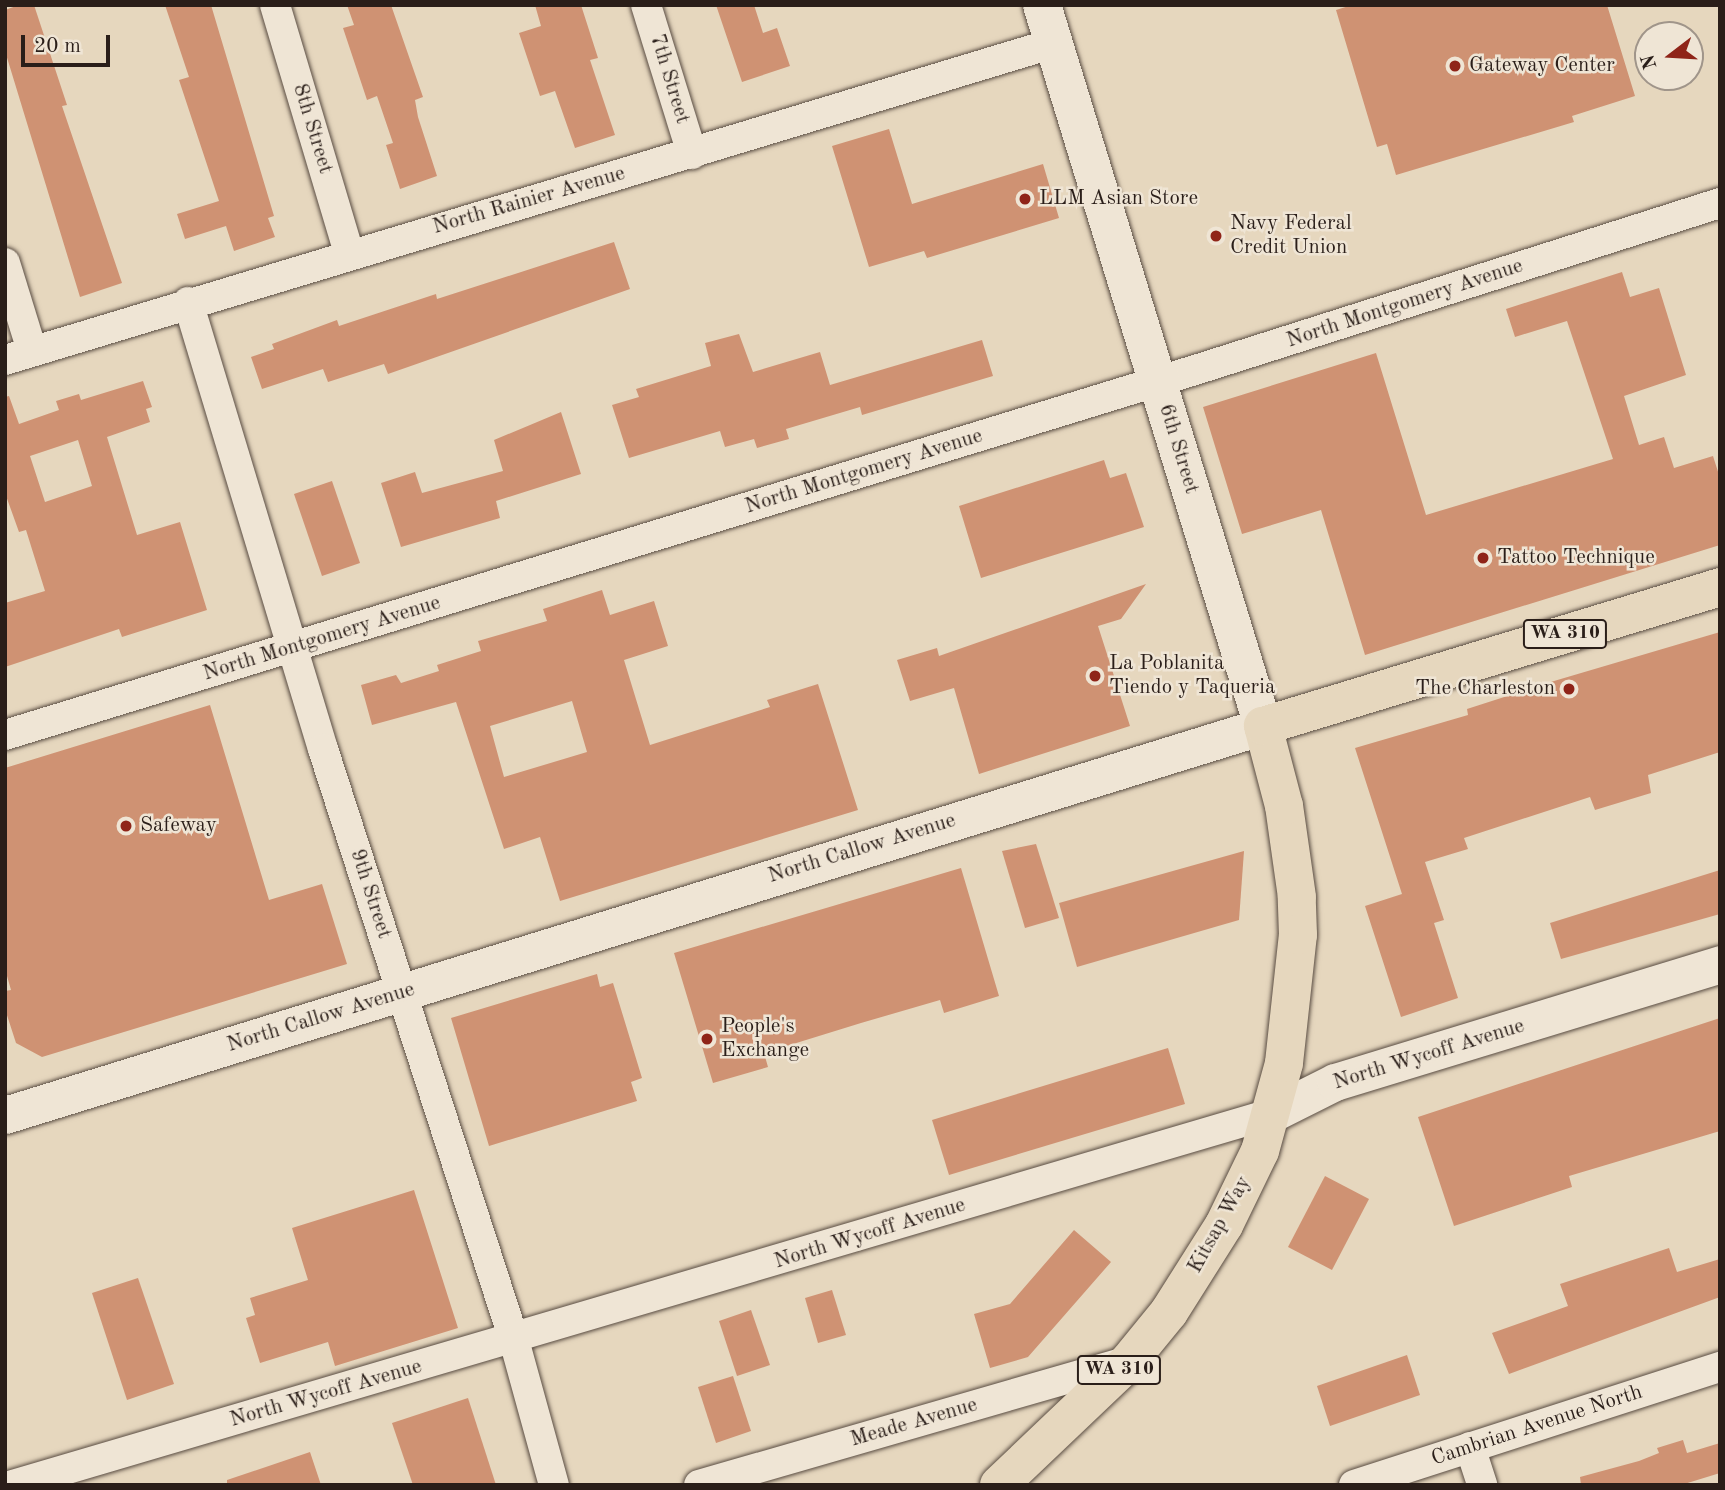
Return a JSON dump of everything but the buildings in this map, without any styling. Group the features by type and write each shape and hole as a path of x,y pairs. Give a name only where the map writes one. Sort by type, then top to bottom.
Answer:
{"main road":[{"name":"6th Street","path":"1042,5 1263,726 1284,806 1297,897"},
{"name":"North Callow Avenue","path":"1263,726 1720,587"},
{"name":"Kitsap Way","path":"999,1485 1129,1361 1169,1312 1213,1243 1243,1187 1273,1113 1292,1012 1297,897"}],"street":[{"name":"8th Street","path":"275,5 349,253"},
{"name":"7th Street","path":"646,5 692,154"},
{"name":"North Rainier Avenue","path":"19,355 349,253 692,154 1054,43"},
{"name":"North Montgomery Avenue","path":"5,735 1157,382 1720,203"},
{"path":"5,263 19,355"},
{"name":"9th Street","path":"188,302 292,649 514,1340 554,1485"},
{"name":"North Callow Avenue","path":"5,1115 1263,726"},
{"name":"North Wycoff Avenue","path":"13,1485 514,1340 1273,1113 1335,1082 1720,964"},
{"name":"Meade Avenue","path":"699,1485 1129,1361"},
{"name":"Cambrian Avenue North","path":"1354,1485 1720,1367"},
{"path":"1470,1447 1482,1485"}],"place":[{"name":"Gateway Center","path":"1455,66"},
{"name":"LLM Asian Store","path":"1025,199"},
{"name":"Navy Federal Credit Union","path":"1216,236"},
{"name":"Tattoo Technique","path":"1483,558"},
{"name":"La Poblanita Tiendo y Taqueria","path":"1095,676"},
{"name":"The Charleston","path":"1569,689"},
{"name":"Safeway","path":"126,826"},
{"name":"People's Exchange","path":"707,1039"}]}
